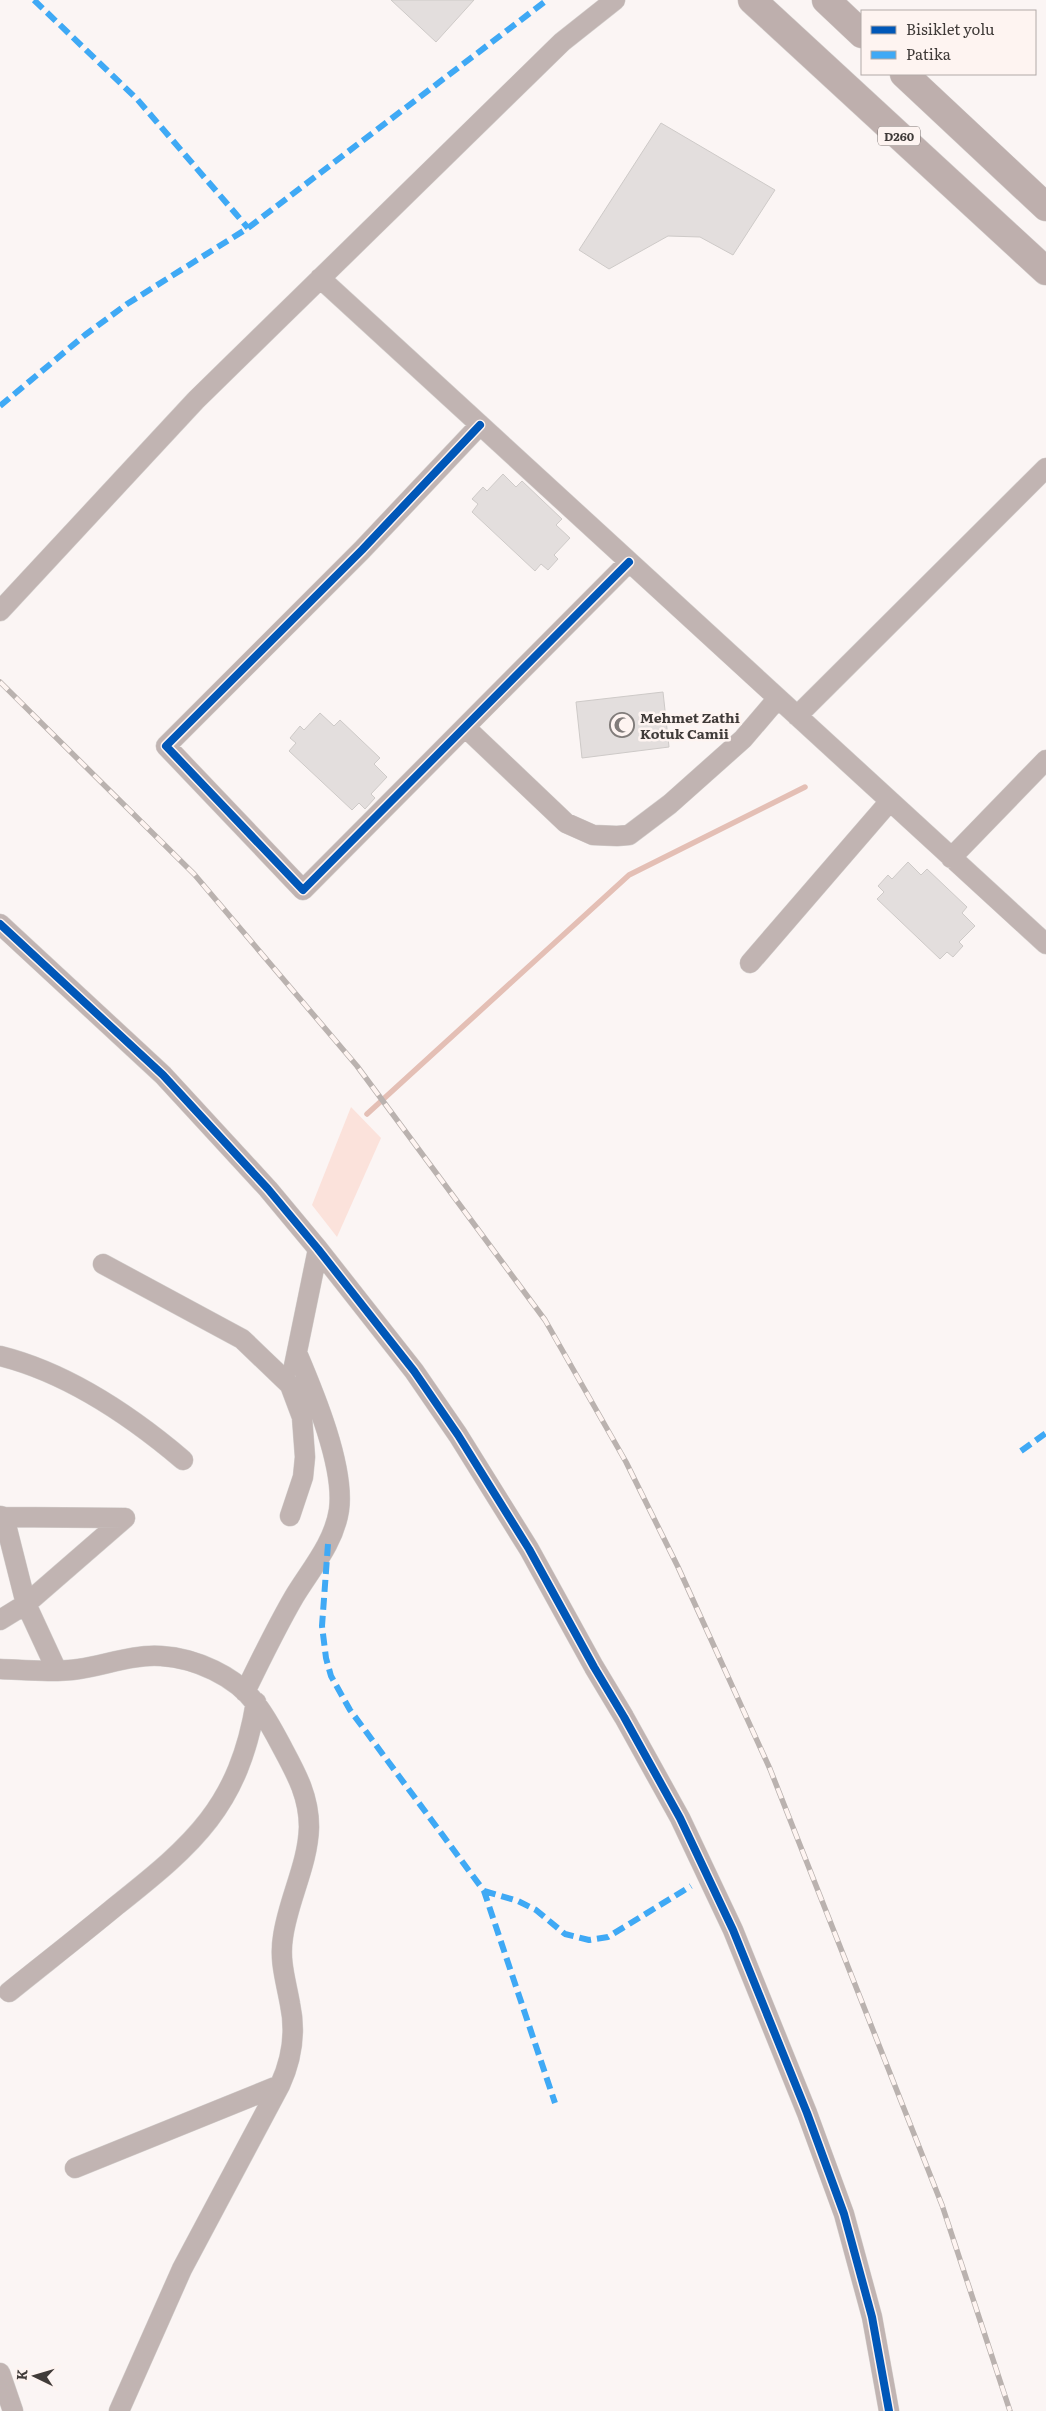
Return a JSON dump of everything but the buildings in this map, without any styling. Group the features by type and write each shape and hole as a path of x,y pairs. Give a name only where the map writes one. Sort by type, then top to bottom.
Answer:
{"highway":[{"name":"D260","path":"752,0 1046,271"},
{"path":"826,0 861,33"},
{"path":"905,75 1046,207"}],"street":[{"path":"0,611 196,400 562,42 615,0"},
{"path":"320,278 1046,944"},
{"path":"480,425 358,555 166,746 303,890 629,562"},
{"path":"797,716 1046,468"},
{"path":"465,727 566,823 593,835 629,835 670,804 743,739 778,698"},
{"path":"951,858 1046,760"},
{"path":"750,963 890,801"},
{"path":"0,924 162,1075 268,1189 318,1248 414,1371 495,1491 648,1759 693,1844 732,1930 826,2163 859,2265 872,2317 889,2411"},
{"path":"290,1386 318,1248"},
{"path":"103,1264 242,1339 290,1386 302,1417 305,1457 303,1478 290,1516"},
{"path":"9,1992 160,1871 200,1834 220,1805 238,1771 248,1741 250,1697 277,1627 328,1544 340,1508 339,1484 331,1448 297,1353"},
{"path":"0,1356 35,1368 87,1392 137,1423 183,1460"},
{"path":"0,1620 26,1604 125,1518 2,1516 26,1604 57,1671"},
{"path":"0,1669 57,1671 106,1665 134,1657 172,1657 219,1674 250,1697 295,1769 302,1785 308,1812 308,1840 282,1940 282,1973 290,2002 293,2033 289,2061 280,2085 182,2269 120,2411"},
{"path":"75,2168 280,2085"},
{"path":"0,2373 13,2411"}],"shaded area":[{"path":"351,1107 381,1138 337,1237 312,1205"}],"waterway":[{"path":"367,1114 629,875 805,787"}],"railway":[{"path":"0,682 194,874 357,1066 545,1320 626,1462 678,1567 770,1769 942,2205 1010,2411"}],"marked path":[{"path":"34,0 137,99 248,228"},
{"path":"0,406 85,335 127,304 248,228 547,0"},
{"path":"1021,1451 1046,1433"},
{"path":"328,1544 322,1626 326,1658 331,1676 350,1710 484,1891 555,2103"},
{"path":"484,1891 518,1901 536,1910 565,1934 589,1940 608,1937 691,1886"}],"cycle path":[{"path":"480,425 362,550 166,746 303,890 629,562"},
{"path":"0,924 163,1075 268,1189 414,1371 458,1435 529,1549 680,1818 733,1930 807,2113 844,2214 872,2317 889,2411"}],"place":[{"name":"Mehmet Zathi Kotuk Camii","path":"622,725"}]}
